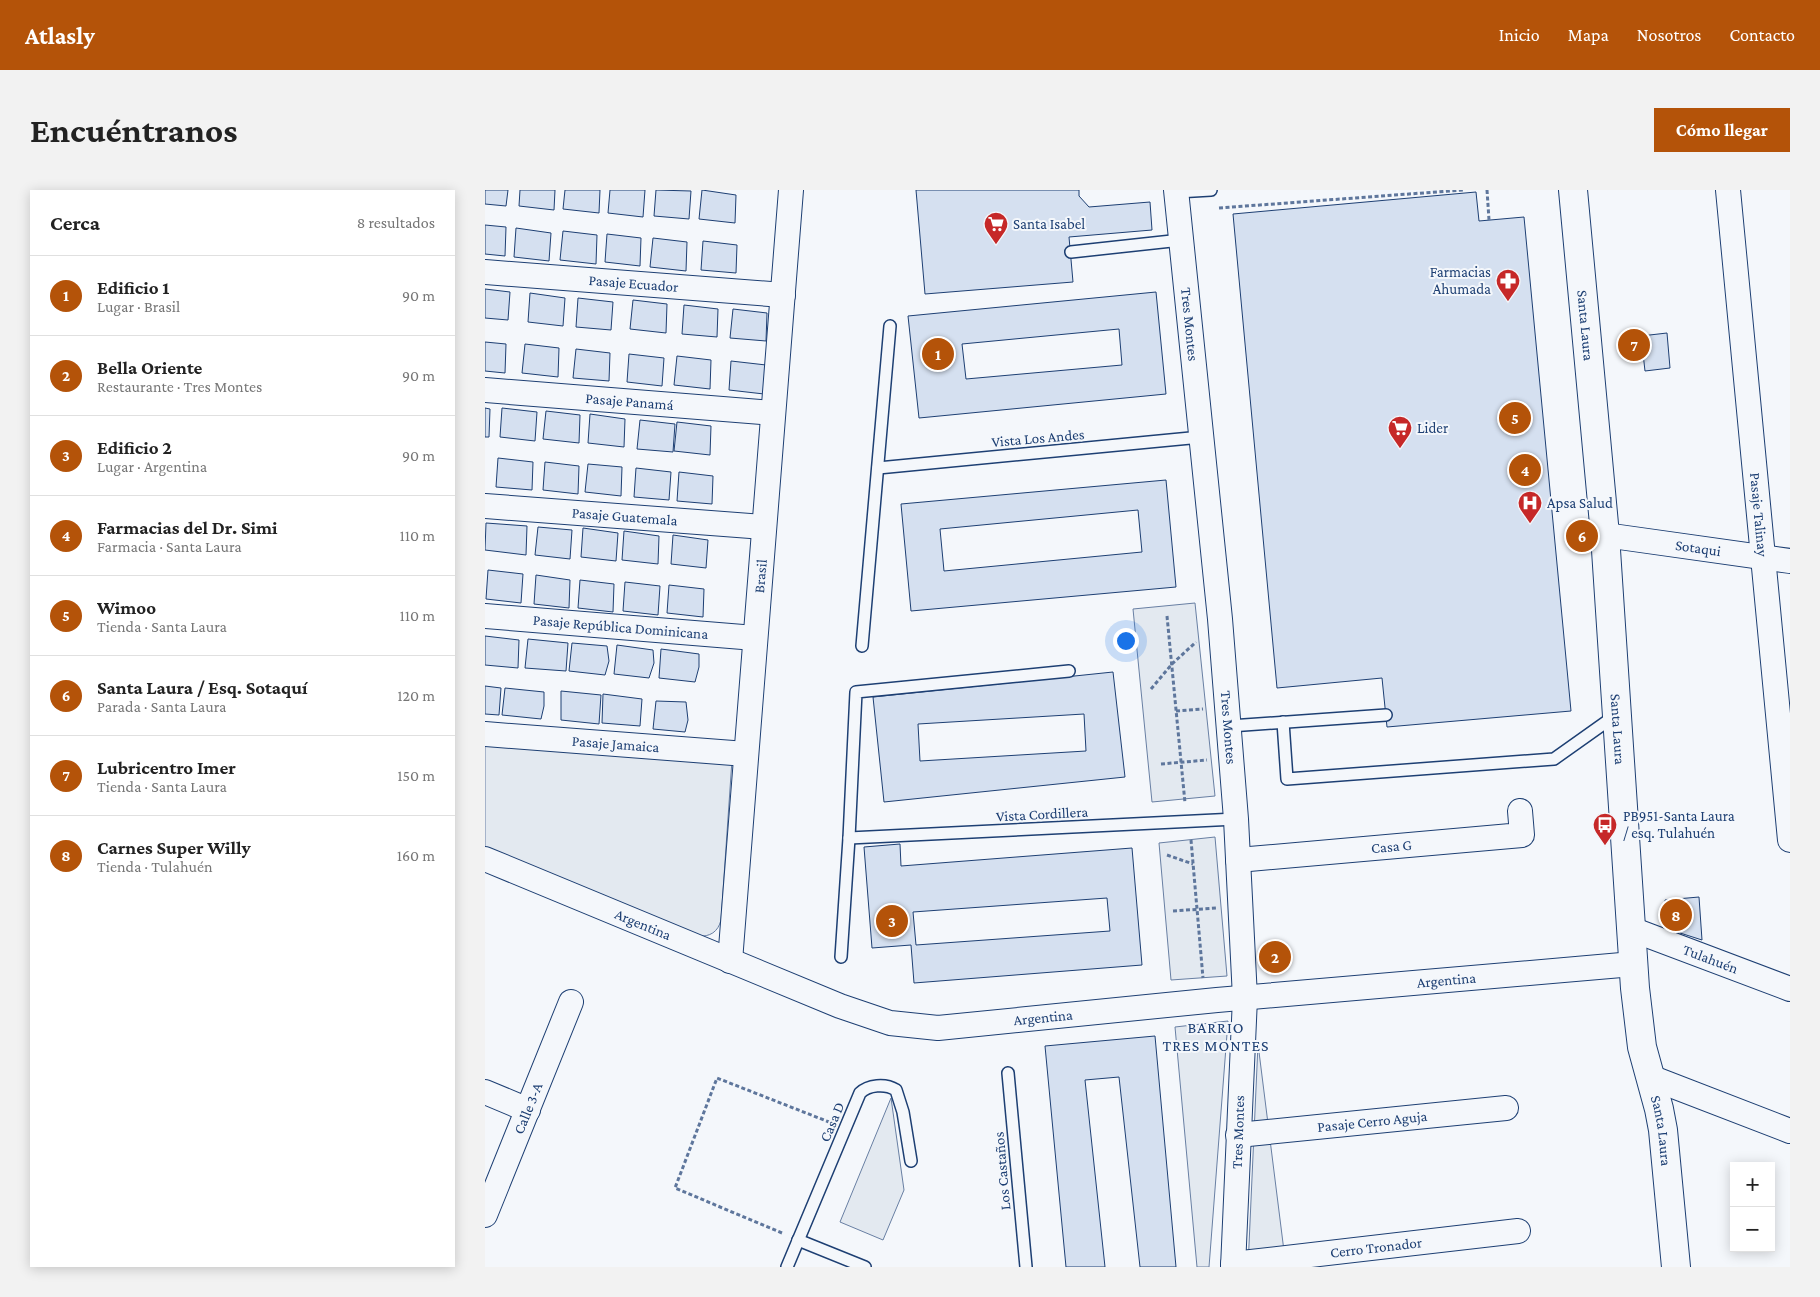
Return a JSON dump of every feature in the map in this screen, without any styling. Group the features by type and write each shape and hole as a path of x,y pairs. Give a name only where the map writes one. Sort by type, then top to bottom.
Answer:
{"street":[{"name":"Brasil","path":"730,961 791,190"},
{"name":"Santa Laura","path":"1573,190 1605,535 1638,1023 1642,1047 1659,1109 1667,1153 1676,1267"},
{"name":"Pasaje Talinay","path":"1729,190 1790,840"},
{"name":"Tres Montes","path":"1177,198 1220,619 1236,819 1245,998 1237,1135 1233,1265"},
{"name":"Pasaje Ecuador","path":"485,272 783,295"},
{"name":"Pasaje Panamá","path":"485,390 773,413"},
{"name":"Pasaje Guatemala","path":"485,506 764,527"},
{"name":"Sotaqui","path":"1605,535 1790,561"},
{"name":"Pasaje República Dominicana","path":"485,616 755,638"},
{"name":"Pasaje Jamaica","path":"485,734 746,754"},
{"name":"Casa G","path":"1238,860 1521,835 1520,812"},
{"name":"Argentina","path":"485,858 840,1006 890,1023 938,1028 1205,1001 1633,964"},
{"name":"Tulahuén","path":"1631,928 1790,989"},
{"name":"Calle 3-A","path":"485,1215 571,1002"},
{"path":"1651,1078 1790,1131"},
{"path":"485,1092 528,1110"},
{"name":"Pasaje Cerro Aguja","path":"1237,1135 1506,1108"},
{"name":"Cerro Tronador","path":"1233,1265 1518,1231"}],"lane":[{"path":"1177,198 1211,190"},
{"path":"1071,252 1181,240"},
{"path":"862,646 890,326"},
{"name":"Vista Los Andes","path":"878,468 1201,437"},
{"path":"841,957 856,692 1069,671"},
{"path":"1283,722 1287,779 1554,759 1617,714"},
{"path":"1230,726 1386,715"},
{"name":"Vista Cordillera","path":"849,838 1236,819"},
{"name":"Los Castaños","path":"1008,1073 1026,1267"},
{"name":"Casa D","path":"787,1267 860,1094 865,1089 878,1086 892,1087 896,1090 901,1101 911,1162"},
{"path":"799,1240 865,1267"}],"path":[{"path":"1177,198 1463,190"},
{"path":"1487,190 1489,220"},
{"path":"1167,616 1193,864 1205,1001"},
{"path":"1151,689 1172,664"},
{"path":"1161,764 1181,762"},
{"path":"1167,855 1193,864"},
{"path":"1173,911 1197,909"},
{"path":"799,1240 675,1188 717,1078 845,1129"}],"shaded area":[{"path":"1195,603 1215,796 1152,802 1133,609"},
{"path":"485,741 732,760 721,920 716,931 710,935 698,936 485,848"},
{"path":"1215,837 1227,976 1171,980 1159,843"},
{"path":"1228,1021 1209,1267 1197,1267 1175,1027"},
{"path":"1258,1044 1286,1267 1248,1267"},
{"path":"891,1098 904,1190 883,1240 840,1222"}],"building":[{"path":"485,190 508,190 506,206 485,204"},
{"path":"520,190 555,190 554,210 519,206"},
{"path":"565,190 600,190 599,213 563,209"},
{"path":"610,190 645,190 643,217 608,213"},
{"path":"656,190 691,191 689,219 654,216"},
{"path":"702,190 736,195 735,223 699,219"},
{"name":"Santa Isabel","path":"916,190 1079,190 1079,196 1089,207 1150,202 1152,230 1069,237 1073,282 925,294"},
{"name":"Lider","path":"1476,192 1479,221 1524,217 1571,711 1387,727 1382,678 1277,688 1233,214"},
{"path":"485,225 506,227 505,256 485,254"},
{"path":"516,228 551,233 549,261 514,257"},
{"path":"563,231 597,235 596,264 560,260"},
{"path":"607,234 641,238 640,266 605,262"},
{"path":"653,238 687,242 686,271 650,267"},
{"path":"703,241 737,245 736,273 701,270"},
{"path":"485,289 510,292 508,320 485,318"},
{"path":"1156,292 1166,394 919,418 908,316","holes":["1119,329 1122,365 966,379 962,344"]},
{"path":"530,293 565,298 563,326 528,322"},
{"path":"578,298 613,302 611,330 576,327"},
{"path":"633,300 667,304 666,333 630,329"},
{"path":"684,305 718,309 717,337 682,334"},
{"path":"733,309 767,313 766,341 730,338"},
{"path":"1667,333 1670,368 1645,371 1641,336"},
{"path":"485,342 506,344 505,373 485,371"},
{"path":"525,344 559,348 558,377 522,373"},
{"path":"576,349 610,353 609,381 573,378"},
{"path":"629,354 664,358 662,386 627,382"},
{"path":"677,356 711,360 710,389 674,385"},
{"path":"731,361 766,365 764,394 729,390"},
{"path":"485,408 490,409 489,437 485,437"},
{"path":"502,408 537,412 535,441 500,437"},
{"path":"546,411 580,415 579,443 543,439"},
{"path":"590,414 625,419 624,447 588,443"},
{"path":"640,420 675,424 673,452 637,449"},
{"path":"677,422 711,426 710,455 674,451"},
{"path":"498,458 533,462 532,490 496,487"},
{"path":"545,462 579,466 578,494 543,490"},
{"path":"588,464 622,467 621,496 585,492"},
{"path":"636,468 671,472 669,500 634,497"},
{"path":"679,472 713,476 712,504 677,501"},
{"path":"1166,480 1176,587 911,611 901,504","holes":["1138,510 1142,552 944,571 940,529"]},
{"path":"486,523 527,526 526,555 485,550"},
{"path":"538,527 572,530 570,559 535,555"},
{"path":"583,528 618,533 616,561 581,557"},
{"path":"624,531 659,536 658,564 622,560"},
{"path":"673,535 708,540 706,568 671,564"},
{"path":"488,570 523,574 521,603 486,599"},
{"path":"536,575 570,580 569,608 534,604"},
{"path":"580,580 614,584 613,612 578,608"},
{"path":"625,582 660,586 658,615 623,611"},
{"path":"669,585 704,589 703,617 667,613"},
{"path":"485,636 519,640 518,668 485,665"},
{"path":"528,639 568,643 566,671 525,668"},
{"path":"572,643 607,646 609,661 605,675 569,671"},
{"path":"617,645 653,650 654,663 649,678 614,674"},
{"path":"661,649 699,654 699,667 695,682 659,678"},
{"path":"1113,672 1125,777 884,802 873,697","holes":["1084,714 1086,751 920,761 918,724"]},
{"path":"485,686 501,688 499,715 485,714"},
{"path":"505,688 544,692 544,706 541,719 502,715"},
{"path":"561,691 601,695 599,724 561,720"},
{"path":"603,694 642,699 640,726 602,723"},
{"path":"656,701 686,702 688,720 685,732 653,729"},
{"path":"900,844 901,866 1132,848 1142,965 914,983 911,945 872,948 864,847","holes":["1107,898 1110,931 916,945 913,912"]},
{"path":"1699,897 1702,940 1677,932 1667,919 1665,900"},
{"path":"1155,1036 1176,1267 1140,1267 1119,1077 1085,1080 1105,1267 1066,1267 1045,1046"}],"place":[{"name":"Santa Isabel","path":"996,245"},
{"name":"Farmacias Ahumada","path":"1508,302"},
{"name":"Lubricentro Imer","path":"1634,345"},
{"name":"Edificio 1","path":"938,354"},
{"name":"Wimoo","path":"1515,418"},
{"name":"Lider","path":"1400,449"},
{"name":"Farmacias del Dr. Simi","path":"1525,470"},
{"name":"Apsa Salud","path":"1530,524"},
{"name":"Santa Laura / Esq. Sotaquí","path":"1582,536"},
{"name":"PB951-Santa Laura / esq. Tulahuén","path":"1605,846"},
{"name":"Carnes Super Willy","path":"1676,915"},
{"name":"Edificio 2","path":"892,921"},
{"name":"Bella Oriente","path":"1275,957"}],"district":[{"name":"BARRIO TRES MONTES","path":"1216,1036"}]}
